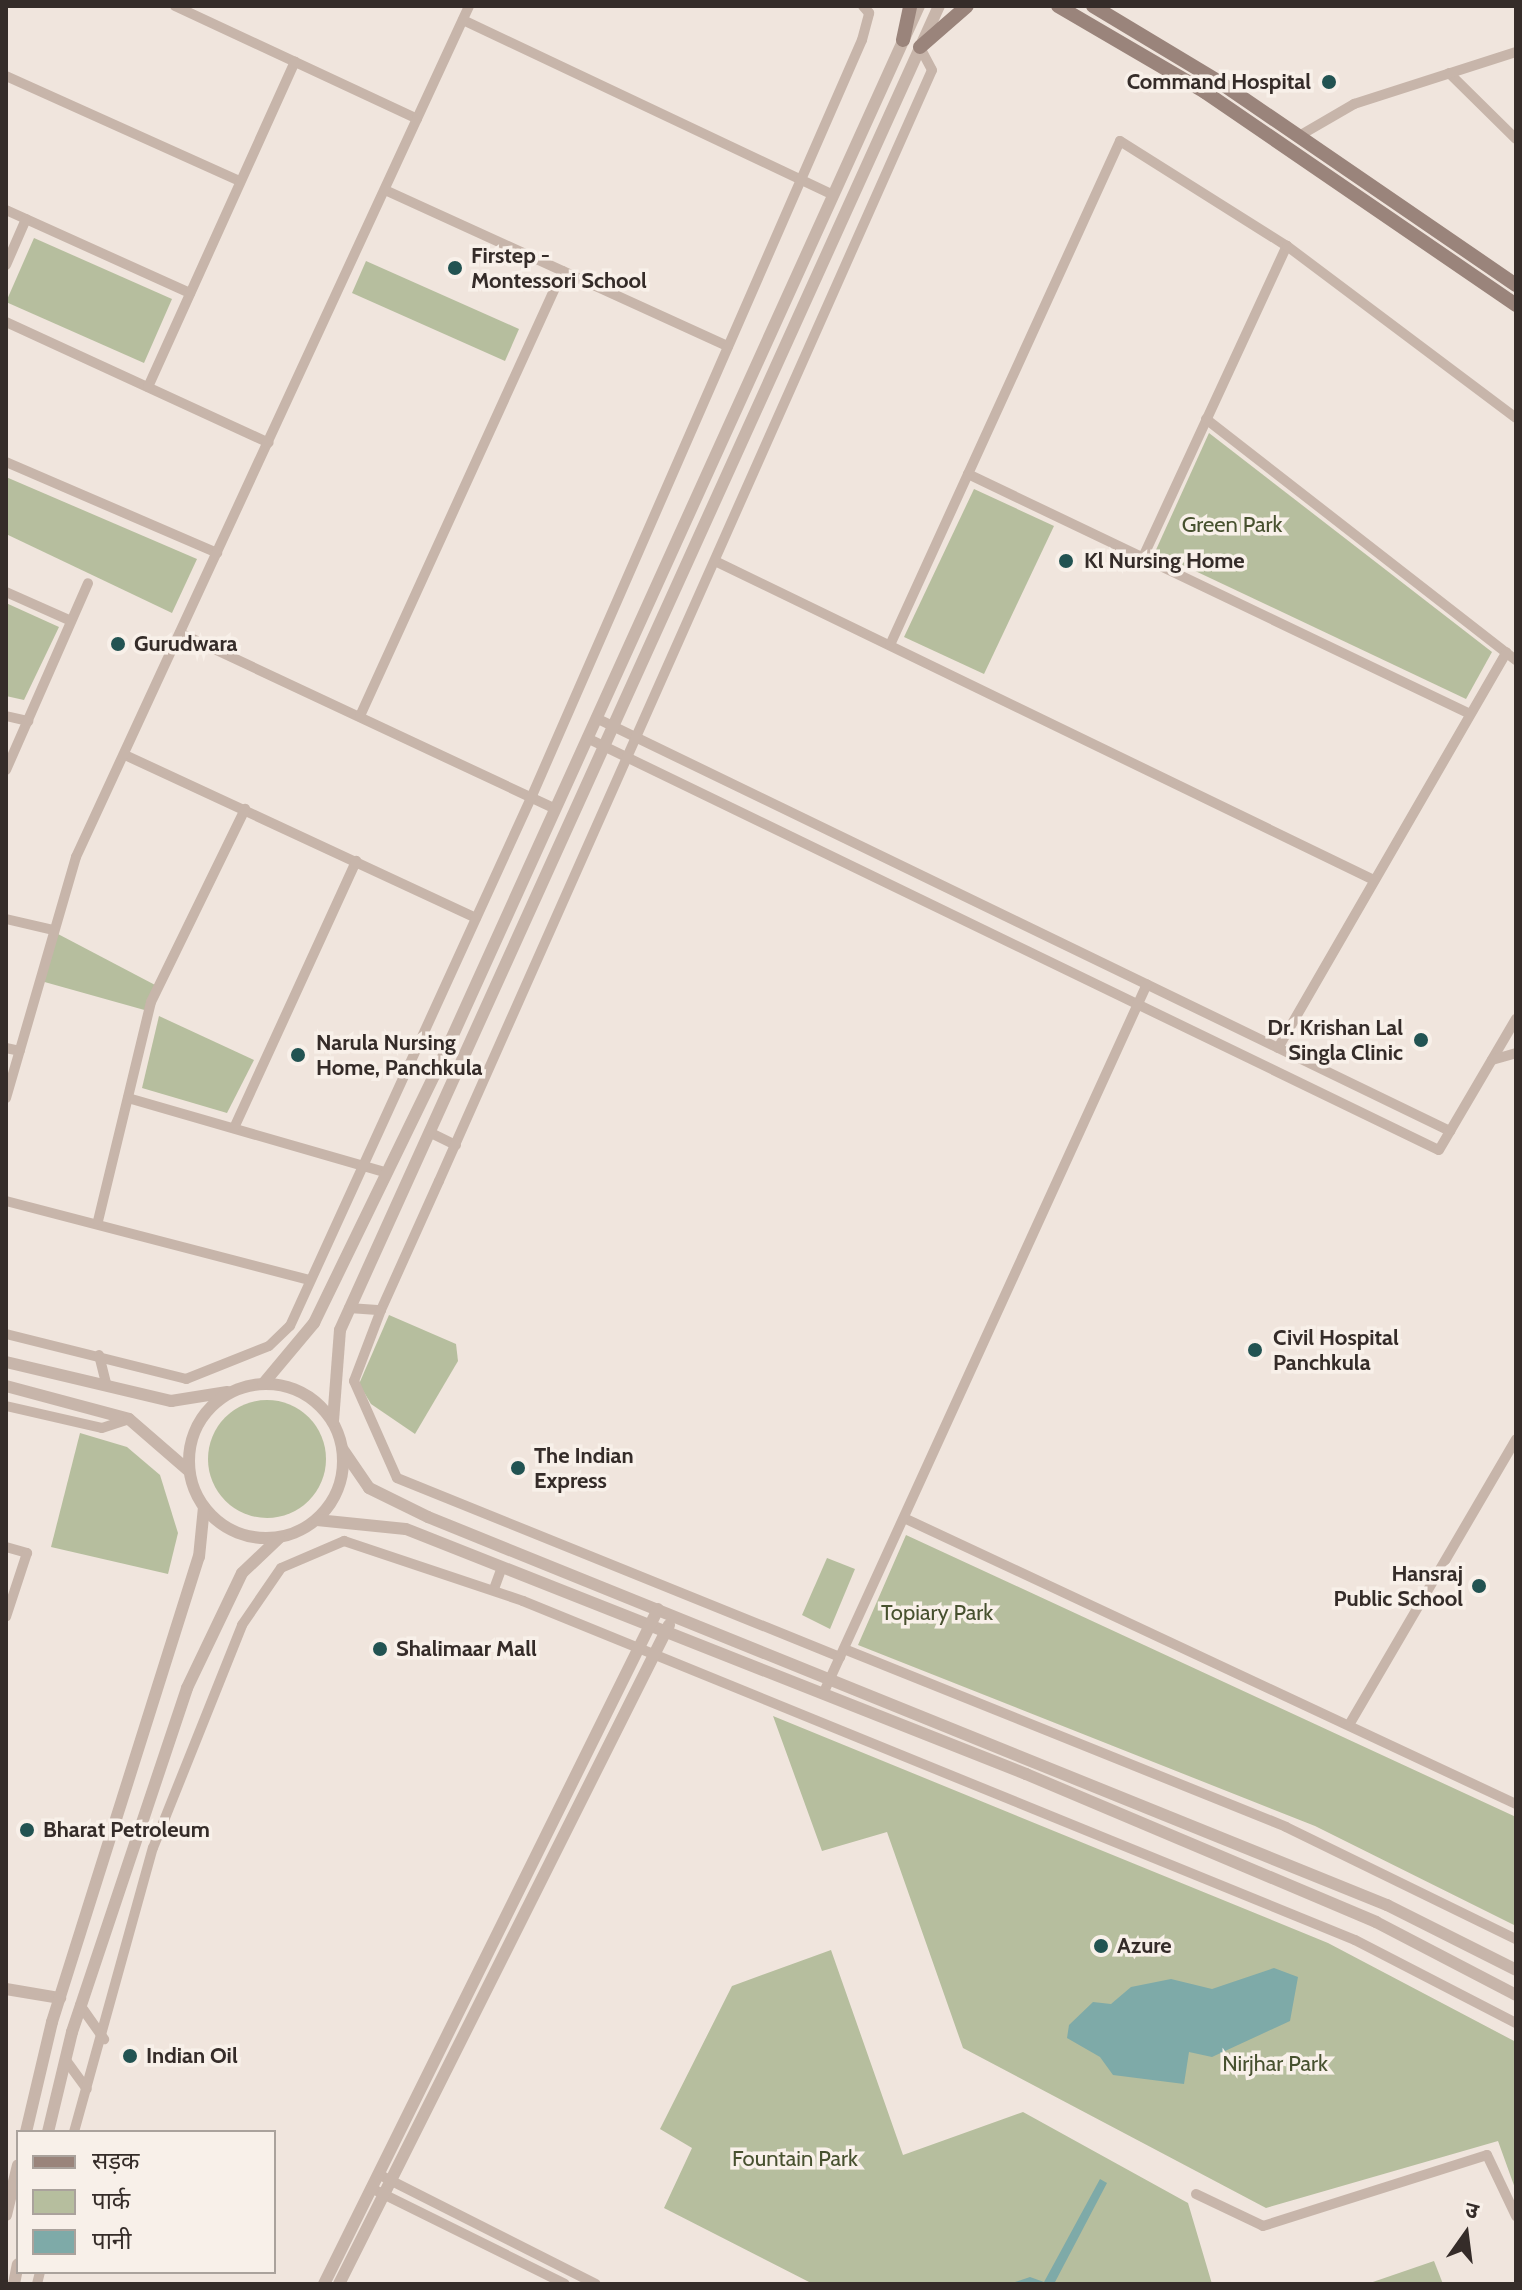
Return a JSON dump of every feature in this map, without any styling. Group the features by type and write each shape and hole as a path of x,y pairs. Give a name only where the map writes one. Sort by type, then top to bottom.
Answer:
{"main road":[{"path":"903,40 910,6"},
{"path":"920,47 967,6"},
{"path":"1058,6 1205,92 1516,305"},
{"path":"1093,6 1299,136 1516,285"}],"street":[{"path":"175,6 417,119"},
{"path":"6,1098 76,857 469,6"},
{"path":"6,1334 186,1379 269,1346 290,1326 531,798 862,40 869,13 863,6"},
{"path":"263,1384 314,1323 387,1173 919,6"},
{"path":"939,6 349,1308 331,1374 333,1421 343,1450 369,1488 658,1609 1387,1905 1516,1970"},
{"path":"463,20 833,195"},
{"path":"920,47 932,70 639,739 381,1310 354,1381 397,1478 1286,1827 1516,1939"},
{"path":"1299,136 1354,104 1516,52"},
{"path":"148,387 295,62"},
{"path":"1449,73 1516,139"},
{"path":"6,76 240,181"},
{"path":"890,645 1120,141 1287,246 1516,418"},
{"path":"385,190 728,346"},
{"path":"6,210 190,293"},
{"path":"6,265 26,219"},
{"path":"1143,557 1287,246"},
{"path":"360,716 563,271"},
{"path":"6,322 269,443"},
{"path":"1206,419 1511,656 1470,714 1372,879 1278,1048"},
{"path":"6,462 217,553"},
{"path":"968,474 1470,714"},
{"path":"717,562 1372,879"},
{"path":"6,770 88,583"},
{"path":"6,592 71,621"},
{"path":"180,633 531,798 554,810 567,828"},
{"path":"6,716 28,721"},
{"path":"596,718 1450,1131"},
{"path":"587,738 1439,1150 1514,1026"},
{"path":"125,755 476,918"},
{"path":"554,810 576,808"},
{"path":"98,1221 151,1002 245,809"},
{"path":"234,1128 356,861"},
{"path":"6,919 53,930"},
{"path":"823,1694 1147,984"},
{"path":"6,1048 20,1051"},
{"path":"1492,1060 1516,1053"},
{"path":"128,1098 387,1173"},
{"path":"429,1132 456,1145"},
{"path":"6,1201 98,1221 310,1280"},
{"path":"349,1308 381,1310"},
{"path":"99,1355 107,1386"},
{"path":"6,1362 171,1401 263,1384 295,1390 333,1421"},
{"path":"6,1386 129,1419 189,1471 204,1507 199,1557 172,1653 60,1998 27,2130"},
{"path":"189,1471 204,1415 235,1390"},
{"path":"6,1406 102,1428 129,1419"},
{"path":"1349,1725 1516,1439"},
{"path":"48,2130 80,2005 187,1688 242,1573 279,1538 317,1520 339,1488 343,1450"},
{"path":"204,1507 237,1533 279,1538"},
{"path":"904,1518 1516,1804"},
{"path":"317,1520 406,1529 650,1625 1376,1922 1516,1995"},
{"path":"75,2130 104,2039 153,1848 242,1625 268,1581 293,1558 344,1541 494,1589 1355,1940 1516,2023"},
{"path":"6,1547 27,1553 6,1617"},
{"path":"494,1589 502,1567"},
{"path":"384,2177 658,1609"},
{"path":"324,2284 384,2177 674,1615"},
{"path":"6,1989 60,1998"},
{"path":"80,2005 104,2039"},
{"path":"65,2059 87,2089"},
{"path":"1196,2194 1263,2226 1487,2155 1516,2216"},
{"path":"6,2215 16,2173"},
{"path":"384,2177 596,2284"},
{"path":"339,2284 377,2190"},
{"path":"377,2190 565,2284"}],"green space":[{"path":"34,238 172,299 144,363 6,302"},
{"path":"366,261 519,329 505,361 352,293"},
{"name":"Green Park","path":"1209,433 1492,652 1466,699 1155,552"},
{"path":"6,477 197,559 172,613 6,534"},
{"path":"974,489 1054,526 984,674 904,637"},
{"path":"6,603 59,627 24,700 6,696"},
{"path":"58,934 157,986 148,1011 41,981"},
{"path":"159,1016 254,1060 227,1113 142,1088"},
{"path":"389,1315 456,1344 458,1361 415,1434 371,1404 359,1384"},
{"path":"267,1400 290,1404 309,1417 322,1436 326,1459 322,1482 309,1501 290,1514 267,1518 244,1514 225,1501 212,1482 208,1459 212,1436 225,1417 244,1404"},
{"path":"80,1433 127,1447 160,1475 178,1533 168,1574 51,1547"},
{"name":"Topiary Park","path":"906,1535 1516,1817 1516,1926 1315,1826 858,1645"},
{"path":"827,1558 855,1569 830,1629 802,1615"},
{"name":"Nirjhar Park","path":"773,1716 1328,1943 1516,2042 1516,2191 1498,2141 1266,2208 963,2048 887,1832 822,1851"},
{"name":"Fountain Park","path":"831,1950 903,2155 1023,2112 1188,2203 1212,2284 813,2284 664,2208 692,2148 660,2129 732,1986"},
{"path":"1434,2261 1443,2284 1367,2284"}],"water":[{"path":"1274,1968 1298,1977 1290,2021 1212,2057 1189,2052 1184,2084 1113,2075 1100,2057 1067,2038 1069,2025 1093,2002 1111,2004 1131,1987 1171,1979 1212,1989"},
{"path":"1100,2179 1107,2183 1054,2284 1009,2284 1030,2277 1044,2282"}],"place":[{"name":"Command Hospital","path":"1329,82"},
{"name":"Firstep - Montessori School","path":"455,268"},
{"name":"Kl Nursing Home","path":"1066,561"},
{"name":"Gurudwara","path":"118,644"},
{"name":"Dr. Krishan Lal Singla Clinic","path":"1421,1040"},
{"name":"Narula Nursing Home, Panchkula","path":"298,1055"},
{"name":"Civil Hospital Panchkula","path":"1255,1350"},
{"name":"The Indian Express","path":"518,1468"},
{"name":"Hansraj Public School","path":"1479,1586"},
{"name":"Shalimaar Mall","path":"380,1649"},
{"name":"Bharat Petroleum","path":"27,1830"},
{"name":"Azure","path":"1101,1946"},
{"name":"Indian Oil","path":"130,2056"}]}
